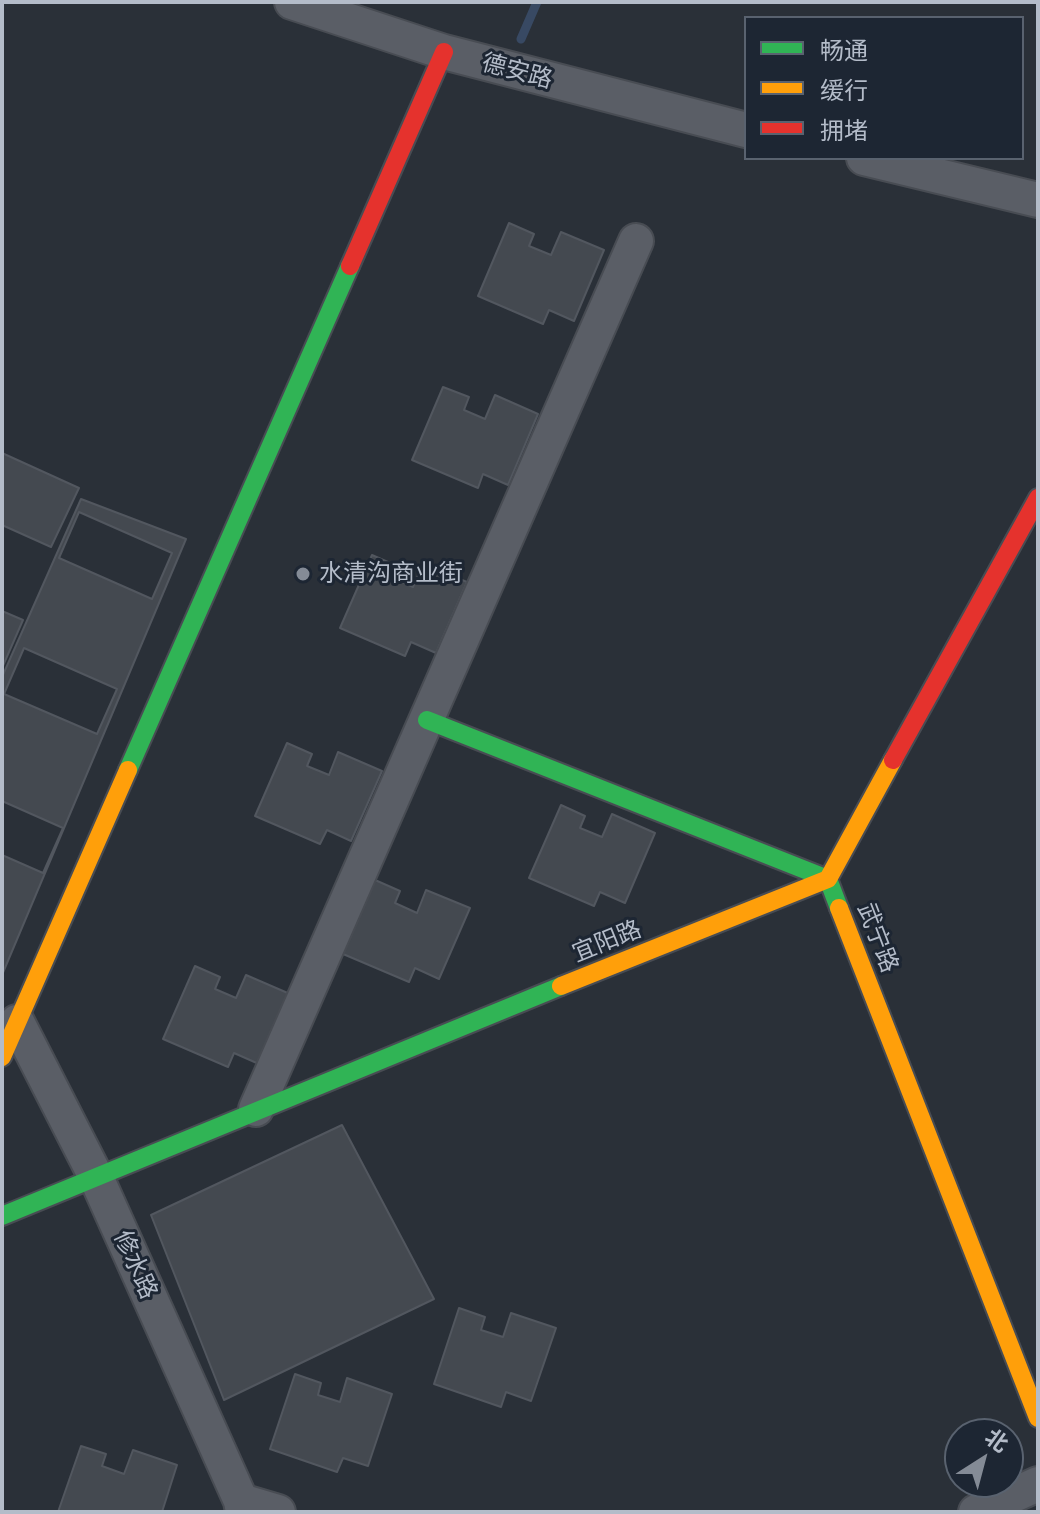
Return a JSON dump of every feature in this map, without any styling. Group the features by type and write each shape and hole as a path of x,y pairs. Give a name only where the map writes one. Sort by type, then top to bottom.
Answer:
{"street":[{"name":"德安路","path":"292,2 444,52 744,129"},
{"path":"2,1057 444,52"},
{"path":"872,160 1038,200"},
{"path":"256,1109 636,241"},
{"path":"427,720 828,879 1038,498"},
{"name":"宜阳路","path":"2,1216 256,1109 828,879"},
{"name":"武宁路","path":"828,879 1038,1418"},
{"name":"修水路","path":"17,1022 96,1177 242,1506"},
{"path":"976,1512 1038,1484"},
{"path":"242,1506 278,1512"}],"building":[{"path":"509,223 534,234 529,246 551,255 561,232 604,250 574,321 549,310 543,324 478,296"},
{"path":"443,387 469,397 464,410 485,419 495,395 538,414 508,485 483,474 478,488 412,460"},
{"path":"2,453 79,488 51,547 2,525"},
{"path":"81,499 186,539 2,975 2,677"},
{"path":"79,512 172,553 152,599 59,558"},
{"path":"372,555 397,566 392,577 413,587 423,564 467,582 436,653 411,642 405,656 340,628"},
{"path":"2,611 23,620 2,668"},
{"path":"24,648 117,689 97,734 4,694"},
{"path":"287,743 312,754 307,766 329,775 338,752 382,771 351,841 327,830 320,844 255,816"},
{"path":"2,801 63,828 43,873 2,855"},
{"path":"561,805 585,816 580,828 602,837 612,814 655,833 625,903 600,892 594,906 529,878"},
{"path":"375,880 400,891 395,903 417,913 426,890 470,908 439,979 415,968 409,982 343,954"},
{"path":"195,966 220,977 215,989 236,998 246,975 290,994 259,1064 234,1053 228,1067 163,1039"},
{"path":"342,1125 434,1299 224,1400 151,1215"},
{"path":"459,1308 485,1317 481,1330 503,1337 511,1313 556,1328 531,1401 506,1392 501,1407 434,1384"},
{"path":"295,1374 321,1383 318,1395 340,1402 347,1378 392,1394 368,1466 343,1458 337,1472 270,1449"},
{"path":"81,1446 106,1454 102,1466 124,1474 133,1450 177,1465 162,1512 58,1512"}],"waterway":[{"path":"521,39 537,2"}],"traffic: fast":[{"path":"128,770 350,266"},
{"path":"427,720 828,879 839,908"},
{"path":"2,1216 561,986"}],"traffic: slow":[{"path":"561,986 828,879 893,760"},
{"path":"2,1057 128,770"},
{"path":"839,908 1038,1418"}],"traffic: jam":[{"path":"350,266 444,52"},
{"path":"893,760 1038,498"}],"place":[{"name":"水清沟商业街","path":"303,574"}]}
